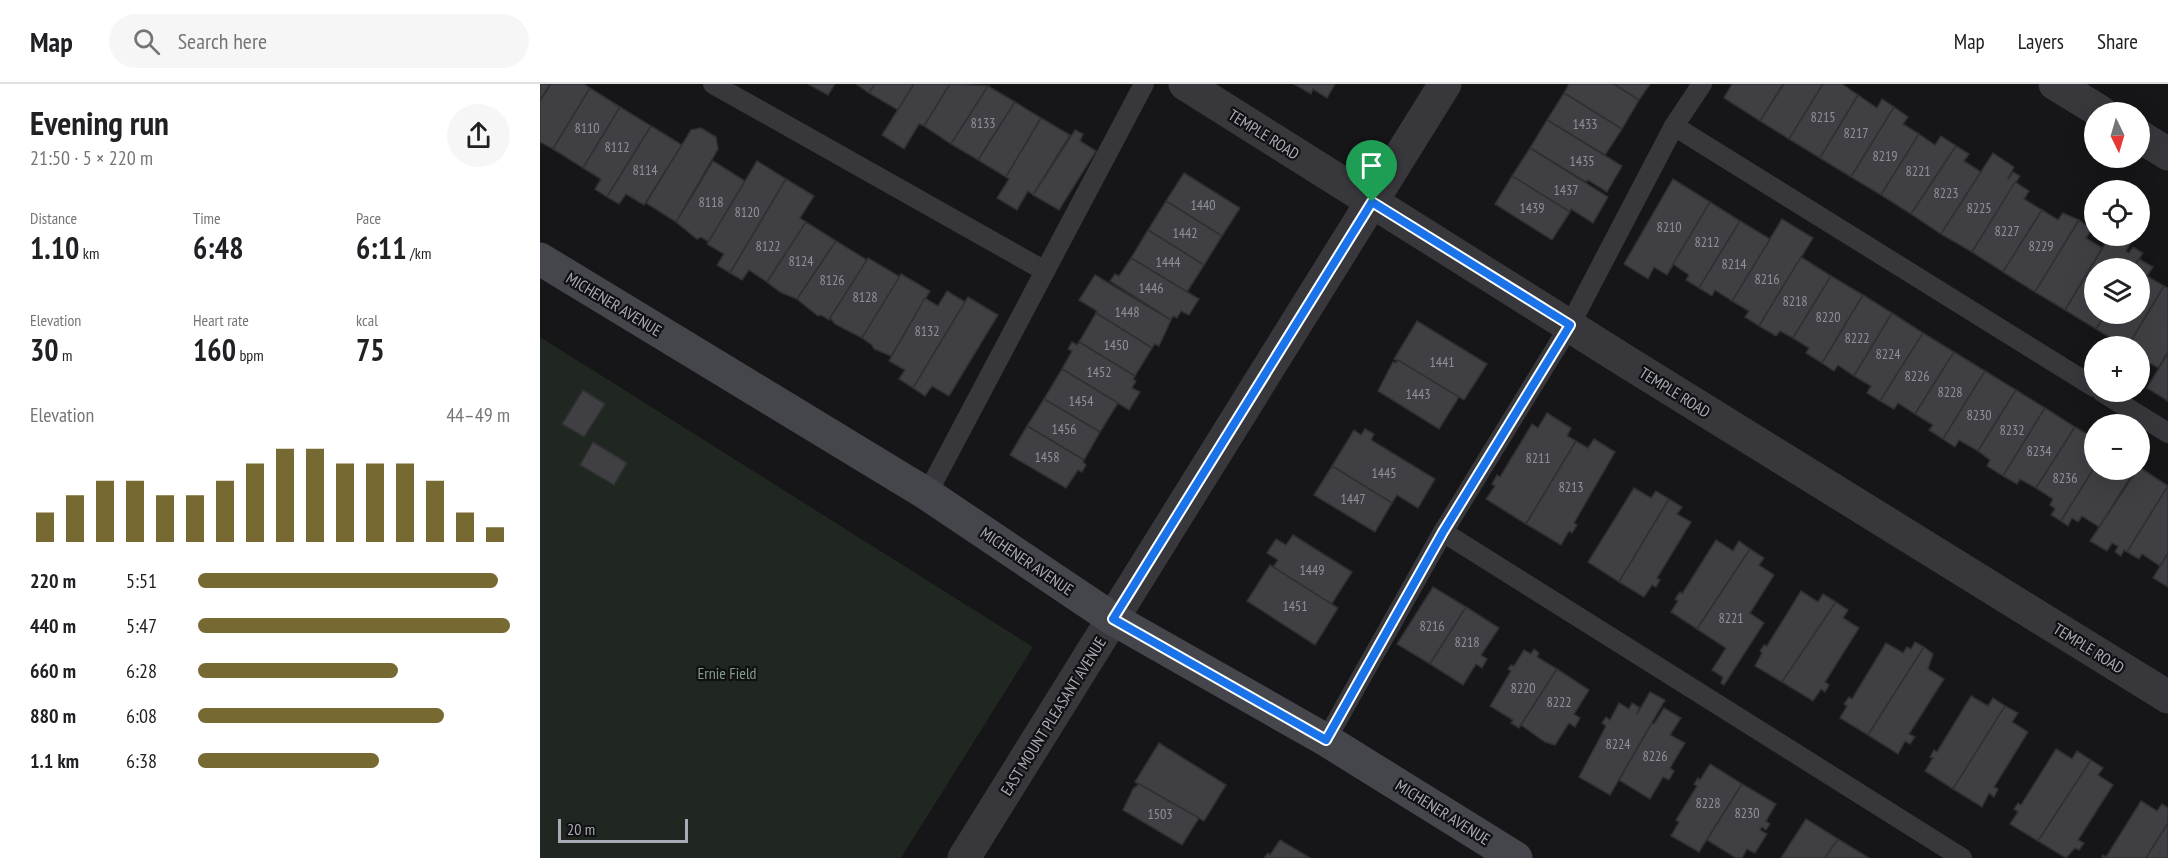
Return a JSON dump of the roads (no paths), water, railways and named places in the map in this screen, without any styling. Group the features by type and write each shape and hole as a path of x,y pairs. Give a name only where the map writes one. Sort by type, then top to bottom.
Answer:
{"street":[{"name":"TEMPLE ROAD","path":"1185,84 2168,697"},
{"name":"EAST MOUNT PLEASANT AVENUE","path":"964,858 1446,84"},
{"path":"2055,84 2085,102"},
{"path":"2150,143 2168,154"},
{"name":"MICHENER AVENUE","path":"540,259 927,494 1113,619 1326,740 1516,858"}],"lane":[{"path":"713,84 1045,271"},
{"path":"927,494 1144,84"},
{"path":"1326,740 1443,532 1570,325 1674,126 1702,84"},
{"path":"1674,126 2084,381"},
{"path":"2118,402 2168,433"},
{"path":"1443,532 1962,858"}],"park label":[{"name":"Ernie Field","path":"727,673"}]}
